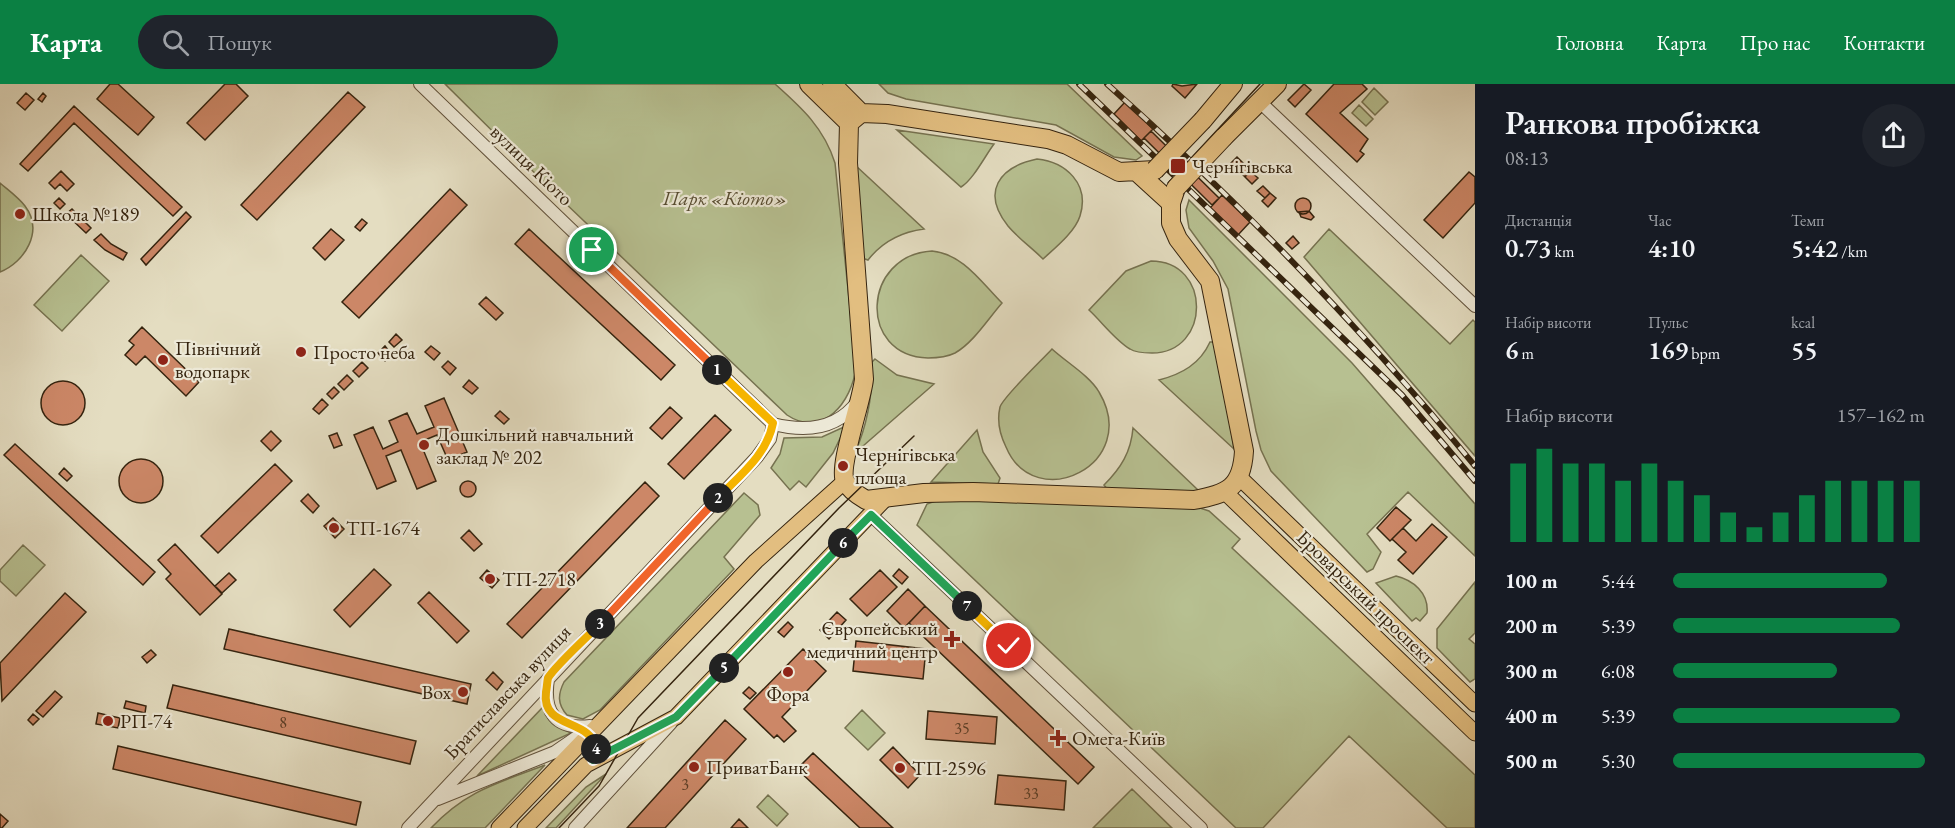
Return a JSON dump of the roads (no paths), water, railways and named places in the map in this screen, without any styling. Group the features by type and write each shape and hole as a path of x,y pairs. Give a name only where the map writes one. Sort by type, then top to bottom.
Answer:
{"highway":[{"path":"809,84 855,118 887,114 1048,139 1067,145 1119,172 1146,171 1203,120 1233,84"},
{"path":"832,84 855,118 848,162 864,380 862,396 843,467 845,481 866,500 924,493 973,492 1194,500 1225,492 1240,478 1244,451 1215,299 1202,267 1178,239 1171,223 1173,195 1224,137 1277,84"},
{"path":"1146,171 1173,195"}],"main road":[{"name":"Броварський проспект","path":"1240,478 1475,704"},
{"name":"Братиславська вулиця","path":"499,828 587,729 756,561 845,481"},
{"name":"Броварський проспект","path":"1225,492 1475,733"},
{"path":"525,828 593,760 676,717 885,499"},
{"path":"587,729 595,744 593,760"}],"street":[{"name":"вулиця Кіото","path":"420,84 773,423"},
{"path":"1260,102 1475,306"},
{"path":"773,423 801,429 825,426 853,408 862,396"},
{"name":"Братиславська вулиця","path":"408,828 758,457 770,439 773,423"},
{"path":"871,515 1201,828"},
{"path":"548,678 546,696 548,708 560,721 587,729"},
{"path":"575,828 676,717"},
{"name":"Братиславська вулиця","path":"435,800 555,752 587,729"}],"tram line":[{"path":"1168,183 1260,84"},
{"path":"559,828 599,786 638,718 839,508 914,436"}],"railway":[{"path":"1079,84 1402,395 1475,481"},
{"path":"1107,84 1204,174 1298,268 1389,365 1475,466"}],"place":[{"name":"Чернігівська","path":"1178,166"},
{"name":"Школа №189","path":"20,214"},
{"name":"Просто неба","path":"301,352"},
{"name":"Північний водопарк","path":"163,360"},
{"name":"Дошкільний навчальний заклад № 202","path":"424,445"},
{"name":"Чернігівська площа","path":"843,466"},
{"name":"ТП-1674","path":"334,528"},
{"name":"ТП-2718","path":"490,579"},
{"name":"Європейський медичний центр","path":"952,639"},
{"name":"Фора","path":"788,672"},
{"name":"Box","path":"463,692"},
{"name":"РП-74","path":"108,721"},
{"name":"Омега-Київ","path":"1058,738"},
{"name":"ПриватБанк","path":"694,767"},
{"name":"ТП-2596","path":"900,768"}],"park label":[{"name":"Парк «Кіото»","path":"725,198"}]}
